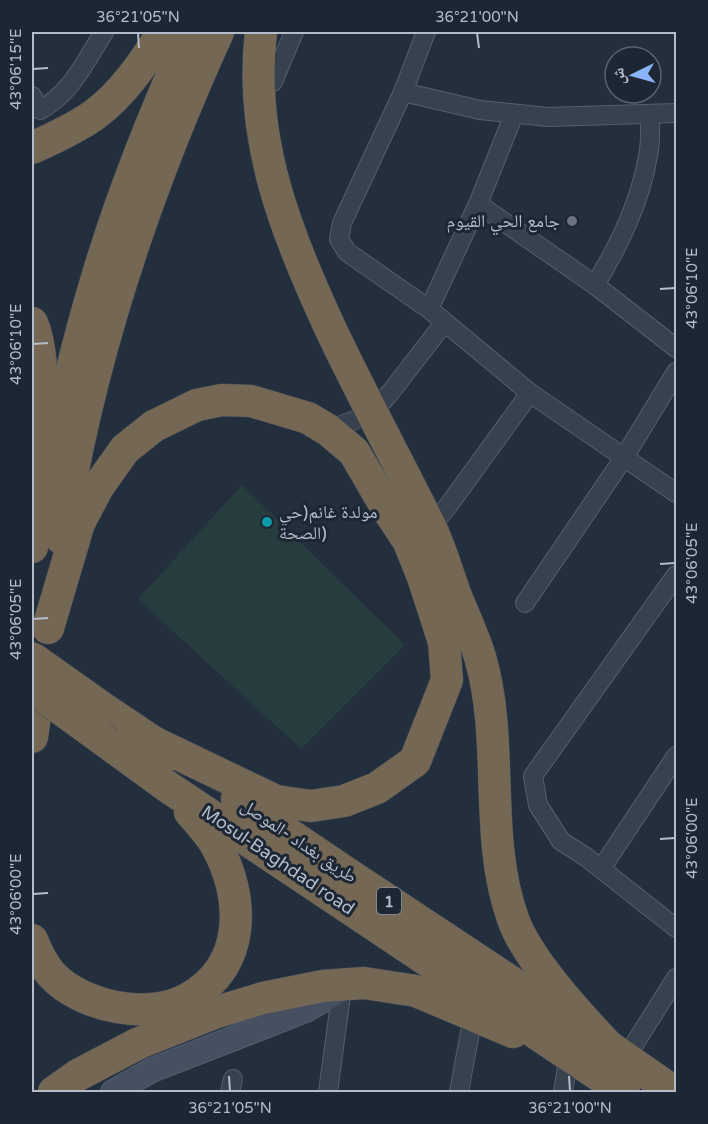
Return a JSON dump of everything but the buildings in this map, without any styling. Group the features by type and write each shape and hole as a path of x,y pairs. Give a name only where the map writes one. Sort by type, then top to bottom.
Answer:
{"highway":[{"path":"32,148 93,116 113,99 163,32"},
{"path":"32,547 68,384 96,279 131,176 191,32"},
{"path":"32,737 71,485 92,390 114,310 154,183 191,91 218,32"},
{"path":"261,32 258,88 262,134 272,180 303,271 371,414 431,527 480,657 489,699 500,862 514,921 530,952 587,1023 617,1052"},
{"path":"32,323 39,354 40,384 40,424 32,526"},
{"path":"48,628 79,523 98,487 125,449 154,426 197,405 222,400 251,401 308,418 328,430 354,452 409,542 444,642 447,680 415,761 377,788 344,801 311,806 276,801 155,742"},
{"name":"طريق بغداد -الموصل","path":"32,658 348,874 674,1092"},
{"name":"Mosul-Baghdad road","path":"32,688 168,787 569,1054"},
{"path":"32,940 39,959 54,977 94,1001 121,1008 145,1010 167,1006 188,999 207,985 220,970 229,954 236,933 237,913 232,890 216,844 168,787"},
{"path":"54,1092 109,1057 217,1012 293,991 348,986 416,991 569,1054 624,1092"}],"main road":[{"path":"121,1090 152,1070 306,1010 348,986"}],"street":[{"path":"32,96 40,110 51,105 66,92 104,32"},
{"path":"273,82 294,32"},
{"path":"426,32 403,92 342,223 339,239 347,252 429,309 530,393 676,493"},
{"path":"403,92 462,107 548,117 676,113"},
{"path":"429,309 478,204 514,114"},
{"path":"595,285 628,223 640,192 649,154 650,114"},
{"path":"478,204 595,285 676,348"},
{"path":"328,430 371,414 444,323"},
{"path":"525,603 625,456 676,372"},
{"path":"431,527 530,393"},
{"path":"676,575 532,776 538,805 561,841 601,869 676,928"},
{"path":"601,869 676,756"},
{"path":"617,1052 676,978"},
{"path":"328,1092 348,986"},
{"path":"459,1092 473,1016"},
{"path":"563,1092 569,1054"}],"green space":[{"path":"242,485 405,645 301,749 138,599"}],"place":[{"name":"جامع الحي القيوم","path":"572,221"},
{"name":"مولدة غانم(حي الصحة)","path":"267,522"}]}
